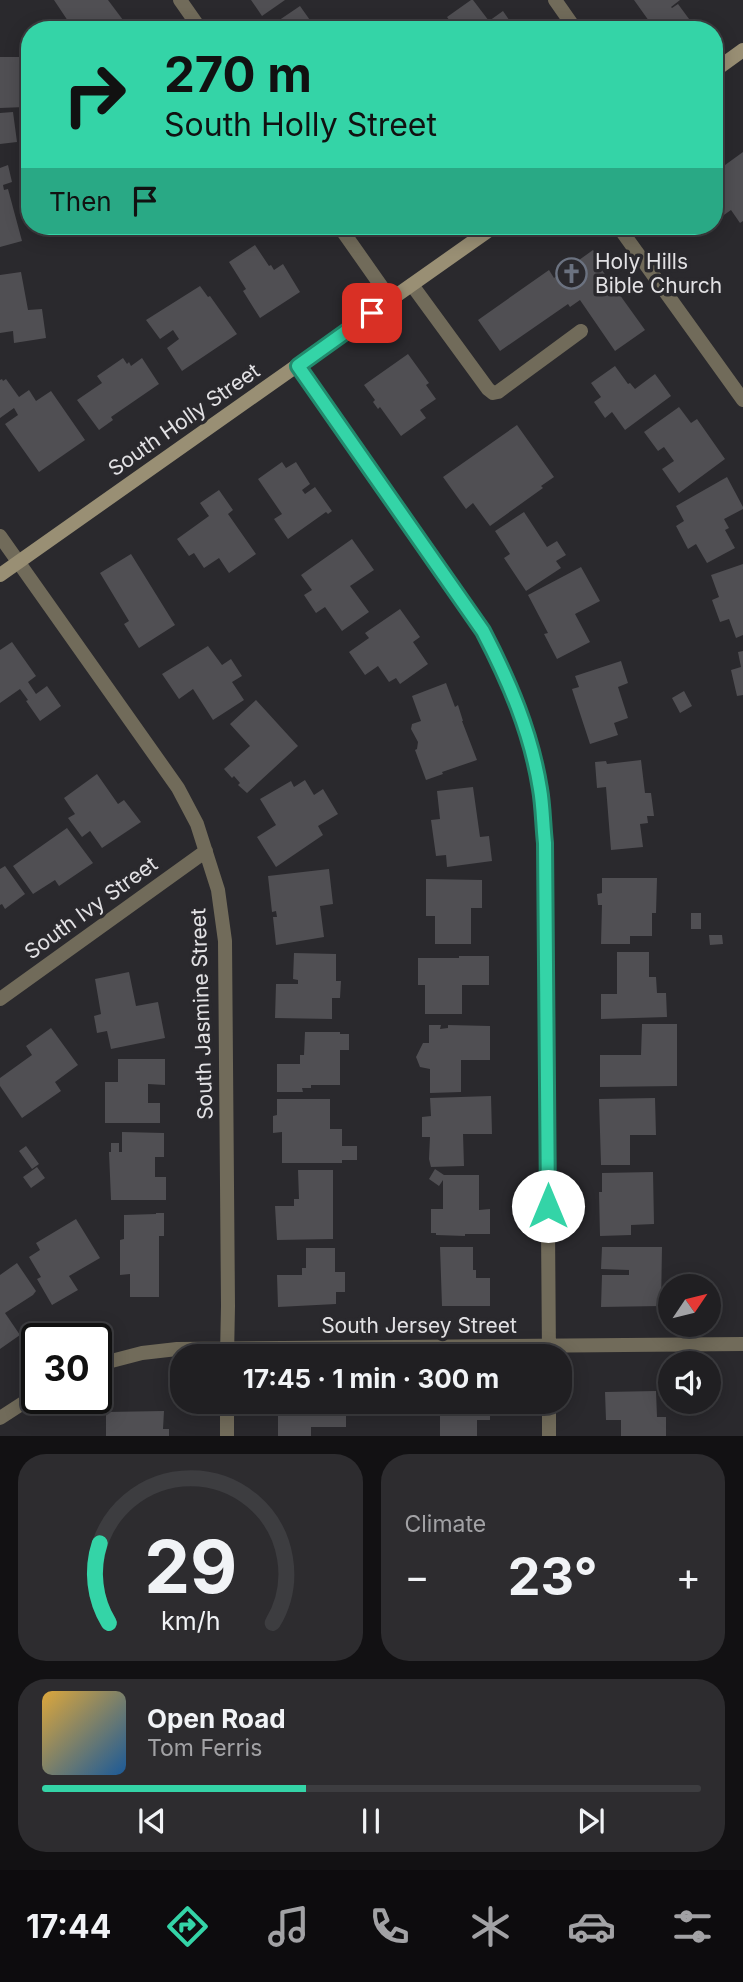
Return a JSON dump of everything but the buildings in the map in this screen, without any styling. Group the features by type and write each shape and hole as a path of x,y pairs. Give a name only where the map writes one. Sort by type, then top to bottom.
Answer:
{"street":[{"path":"180,0 195,21"},
{"path":"555,0 570,21"},
{"path":"723,64 743,50"},
{"path":"345,235 391,300"},
{"name":"South Holly Street","path":"0,575 482,235"},
{"path":"624,235 743,400"},
{"path":"412,285 493,393 581,331"},
{"path":"298,366 483,631 519,707 530,744 540,789 545,843 549,1344"},
{"name":"South Jasmine Street","path":"0,536 178,788 197,824 218,890 225,941 227,1344"},
{"name":"South Ivy Street","path":"0,999 206,851"},
{"name":"South Jersey Street","path":"572,1350 743,1345"},
{"name":"South Jersey Street","path":"112,1361 170,1350"},
{"path":"0,1418 21,1404"},
{"path":"227,1414 227,1436"},
{"path":"549,1414 549,1436"}],"place":[{"name":"Holy Hills Bible Church","path":"572,274"}],"route":[{"path":"372,313 298,366 483,631 519,707 540,789 545,843 548,1206"}]}
